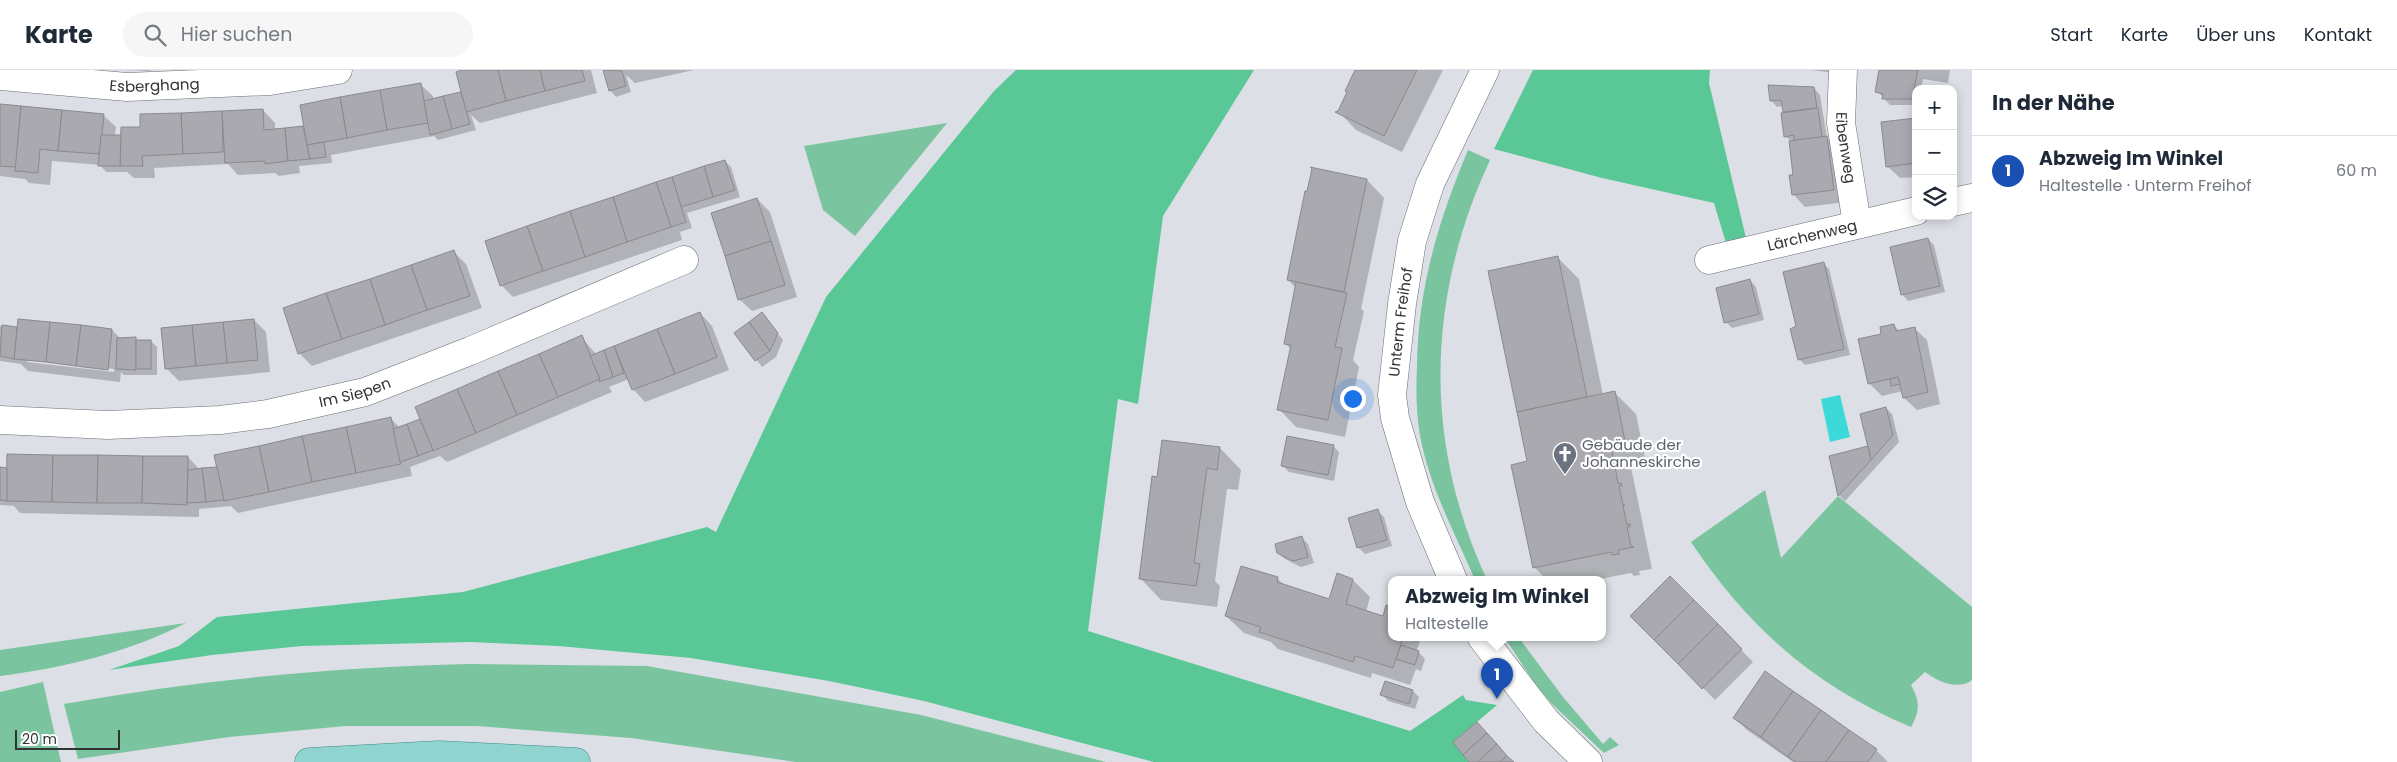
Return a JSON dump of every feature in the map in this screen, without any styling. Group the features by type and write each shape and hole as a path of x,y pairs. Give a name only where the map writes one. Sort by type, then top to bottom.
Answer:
{"main road":[{"path":"309,762 439,755 576,762"}],"street":[{"name":"Esberghang","path":"0,76 127,87 270,81 338,70"},
{"name":"Unterm Freihof","path":"1451,576 1420,502 1395,418 1392,396 1402,304 1412,241 1430,184 1485,70"},
{"name":"Eibenweg","path":"1843,70 1841,123 1857,224"},
{"path":"1957,201 1972,198"},
{"name":"Lärchenweg","path":"1709,260 1912,212"},
{"name":"Im Siepen","path":"0,420 108,425 220,420 268,414 365,392 470,351 684,260"},
{"path":"1484,641 1546,721 1588,762"}],"green space":[{"path":"1016,70 1254,70 1163,216 1138,404 1118,399 1088,631 1410,731 1463,695 1466,700 1497,705 1453,742 1469,762 1154,762 924,701 829,681 691,658 558,646 470,642 302,646 212,655 109,670 179,646 217,617 463,592 707,527 716,532 826,297 994,91"},
{"path":"1533,70 1710,70 1709,83 1746,238 1726,243 1714,203 1602,178 1494,149"},
{"path":"947,123 855,236 823,210 804,146"},
{"path":"1468,150 1490,160 1469,212 1454,264 1444,317 1440,370 1443,423 1451,476 1466,528 1485,576 1473,576 1451,527 1436,491 1424,454 1418,418 1418,337 1421,309 1439,229"},
{"path":"1765,490 1781,558 1838,496 1972,607 1972,680 1960,685 1948,684 1935,679 1925,672 1911,685 1918,706 1911,727 1845,693 1815,674 1787,652 1736,602 1691,542"},
{"path":"186,623 142,642 96,657 24,673 0,676 0,650"},
{"path":"1507,641 1521,641 1563,697 1603,744 1610,737 1619,745 1604,753 1552,704 1535,684"},
{"path":"470,664 647,666 921,715 1106,762 796,762 631,738 477,726 345,726 229,737 78,759 64,704 165,688 266,676 368,668"},
{"path":"43,682 61,762 0,762 0,692"}],"water":[{"path":"1840,395 1850,437 1830,442 1821,399"}],"building":[{"path":"461,70 498,70 506,101 466,112 456,72"},
{"path":"498,70 540,70 545,91 506,101"},
{"path":"540,70 582,70 585,81 545,91"},
{"path":"603,70 622,71 626,86 609,91"},
{"path":"1355,70 1417,70 1384,136 1335,112 1338,111"},
{"path":"1879,70 1918,70 1915,85 1912,85 1912,99 1882,99 1883,94 1875,92"},
{"path":"421,83 428,123 387,130 380,90"},
{"path":"1768,85 1814,87 1817,108 1783,112 1781,100 1770,101"},
{"path":"380,90 387,130 347,138 340,97"},
{"path":"461,92 470,124 452,129 443,96"},
{"path":"443,96 452,129 430,135 424,101"},
{"path":"340,97 347,138 307,145 300,105"},
{"path":"0,104 21,106 16,167 0,166"},
{"path":"21,106 62,110 58,151 40,149 38,173 15,171"},
{"path":"1818,108 1822,137 1794,141 1794,135 1784,137 1781,113"},
{"path":"263,109 264,130 285,128 288,161 265,164 265,161 225,163 222,111"},
{"path":"62,110 104,114 100,154 58,151"},
{"path":"222,111 223,152 183,154 181,113"},
{"path":"181,113 183,154 142,156 143,166 120,166 121,127 140,127 140,114"},
{"path":"1912,118 1912,164 1886,167 1881,122"},
{"path":"303,126 310,159 288,161 285,128"},
{"path":"101,135 121,135 120,166 98,166"},
{"path":"1827,136 1834,190 1792,195 1789,175 1793,175 1789,141"},
{"path":"324,142 326,157 310,159 307,145"},
{"path":"725,160 735,190 713,197 704,166"},
{"path":"704,166 713,197 681,207 672,177"},
{"path":"1310,167 1367,179 1344,292 1287,280 1305,191 1307,191 1312,169"},
{"path":"672,177 686,222 671,227 656,182"},
{"path":"656,182 671,227 627,242 613,197"},
{"path":"613,197 627,242 585,257 570,211"},
{"path":"757,198 771,241 725,256 711,213"},
{"path":"570,211 585,257 543,271 527,226"},
{"path":"527,226 543,271 500,286 485,241"},
{"path":"1928,238 1940,286 1901,295 1890,247"},
{"path":"771,241 785,285 738,300 725,256"},
{"path":"454,250 470,296 427,310 411,265"},
{"path":"1558,256 1587,397 1517,412 1488,271"},
{"path":"1824,262 1844,349 1798,360 1790,329 1796,326 1783,272"},
{"path":"411,265 427,310 385,325 370,279"},
{"path":"370,279 385,325 342,339 326,293"},
{"path":"1750,279 1759,314 1724,323 1716,288"},
{"path":"1296,282 1347,293 1335,347 1342,348 1328,420 1277,410 1291,345 1284,344"},
{"path":"326,293 342,339 298,354 283,308"},
{"path":"700,312 717,357 675,374 657,329"},
{"path":"762,312 778,333 770,351 749,322"},
{"path":"18,319 50,322 46,362 14,359"},
{"path":"254,319 258,360 227,363 223,322"},
{"path":"50,322 81,325 76,366 46,362"},
{"path":"223,322 227,363 196,366 192,325"},
{"path":"749,322 770,351 755,361 734,333"},
{"path":"1894,324 1896,331 1915,327 1928,392 1903,398 1898,377 1868,384 1858,339 1881,334 1880,327"},
{"path":"2,325 17,327 14,359 0,356"},
{"path":"81,325 112,329 108,370 76,366"},
{"path":"192,325 196,366 165,369 161,328"},
{"path":"657,329 675,374 632,390 614,346"},
{"path":"582,335 600,379 558,397 539,354"},
{"path":"136,337 136,370 116,369 117,338"},
{"path":"136,340 151,340 151,369 136,369"},
{"path":"614,346 624,373 613,377 604,350"},
{"path":"604,350 613,377 599,382 600,379 590,356"},
{"path":"539,354 558,397 517,415 498,371"},
{"path":"498,371 517,415 476,433 457,389"},
{"path":"1898,377 1900,384 1891,386 1890,379"},
{"path":"457,389 476,433 433,451 415,407"},
{"name":"Gebäude der Johanneskirche","path":"1615,391 1625,441 1611,446 1614,464 1617,465 1615,466 1618,484 1621,483 1622,486 1619,486 1623,505 1625,504 1623,506 1627,525 1630,524 1630,527 1627,527 1631,546 1634,547 1618,550 1619,554 1612,555 1611,552 1533,568 1511,465 1527,461 1517,412"},
{"path":"1886,407 1893,435 1871,460 1860,414"},
{"path":"391,417 401,464 356,473 346,427"},
{"path":"420,419 433,450 418,456 407,424"},
{"path":"407,424 418,456 400,462 393,429"},
{"path":"346,427 356,473 312,482 302,436"},
{"path":"302,436 312,482 269,492 259,446"},
{"path":"1287,436 1334,445 1328,475 1281,466"},
{"path":"1162,440 1220,447 1217,470 1207,468 1194,563 1200,564 1196,586 1139,579 1152,476 1157,477"},
{"path":"259,446 269,492 224,501 214,455"},
{"path":"1868,446 1871,460 1838,496 1829,456"},
{"path":"7,454 53,455 52,502 6,501"},
{"path":"53,455 98,455 97,503 52,502"},
{"path":"98,455 143,456 142,503 97,503"},
{"path":"143,456 188,456 187,505 142,503"},
{"path":"0,467 7,468 7,501 0,500"},
{"path":"217,467 224,500 206,502 202,468"},
{"path":"202,468 206,502 187,503 188,470"},
{"path":"1378,509 1387,540 1357,548 1348,518"},
{"path":"1302,536 1308,557 1293,561 1277,553 1275,544"},
{"path":"1241,566 1278,577 1277,582 1329,599 1337,573 1353,579 1346,604 1383,616 1386,605 1388,606 1388,641 1402,641 1393,668 1355,656 1353,662 1259,632 1261,627 1225,616"},
{"path":"1670,576 1694,600 1654,640 1630,616"},
{"path":"1694,600 1718,624 1678,664 1654,640"},
{"path":"1718,624 1742,649 1702,689 1678,664"},
{"path":"1401,645 1419,651 1415,665 1396,659"},
{"path":"1765,671 1793,691 1761,737 1733,718"},
{"path":"1385,681 1413,690 1409,704 1380,695"},
{"path":"1793,691 1821,710 1788,757 1761,737"},
{"path":"1821,710 1849,730 1826,762 1796,762 1788,757"},
{"path":"1477,722 1487,733 1463,755 1453,742"},
{"path":"1849,730 1877,749 1868,762 1826,762"},
{"path":"1487,733 1497,744 1478,762 1469,762 1463,755"},
{"path":"1497,744 1507,756 1500,762 1478,762"},
{"path":"1507,756 1514,762 1500,762"}],"place":[{"name":"Gebäude der Johanneskirche","path":"1565,475"},
{"name":"Abzweig Im Winkel","path":"1497,699"}]}
